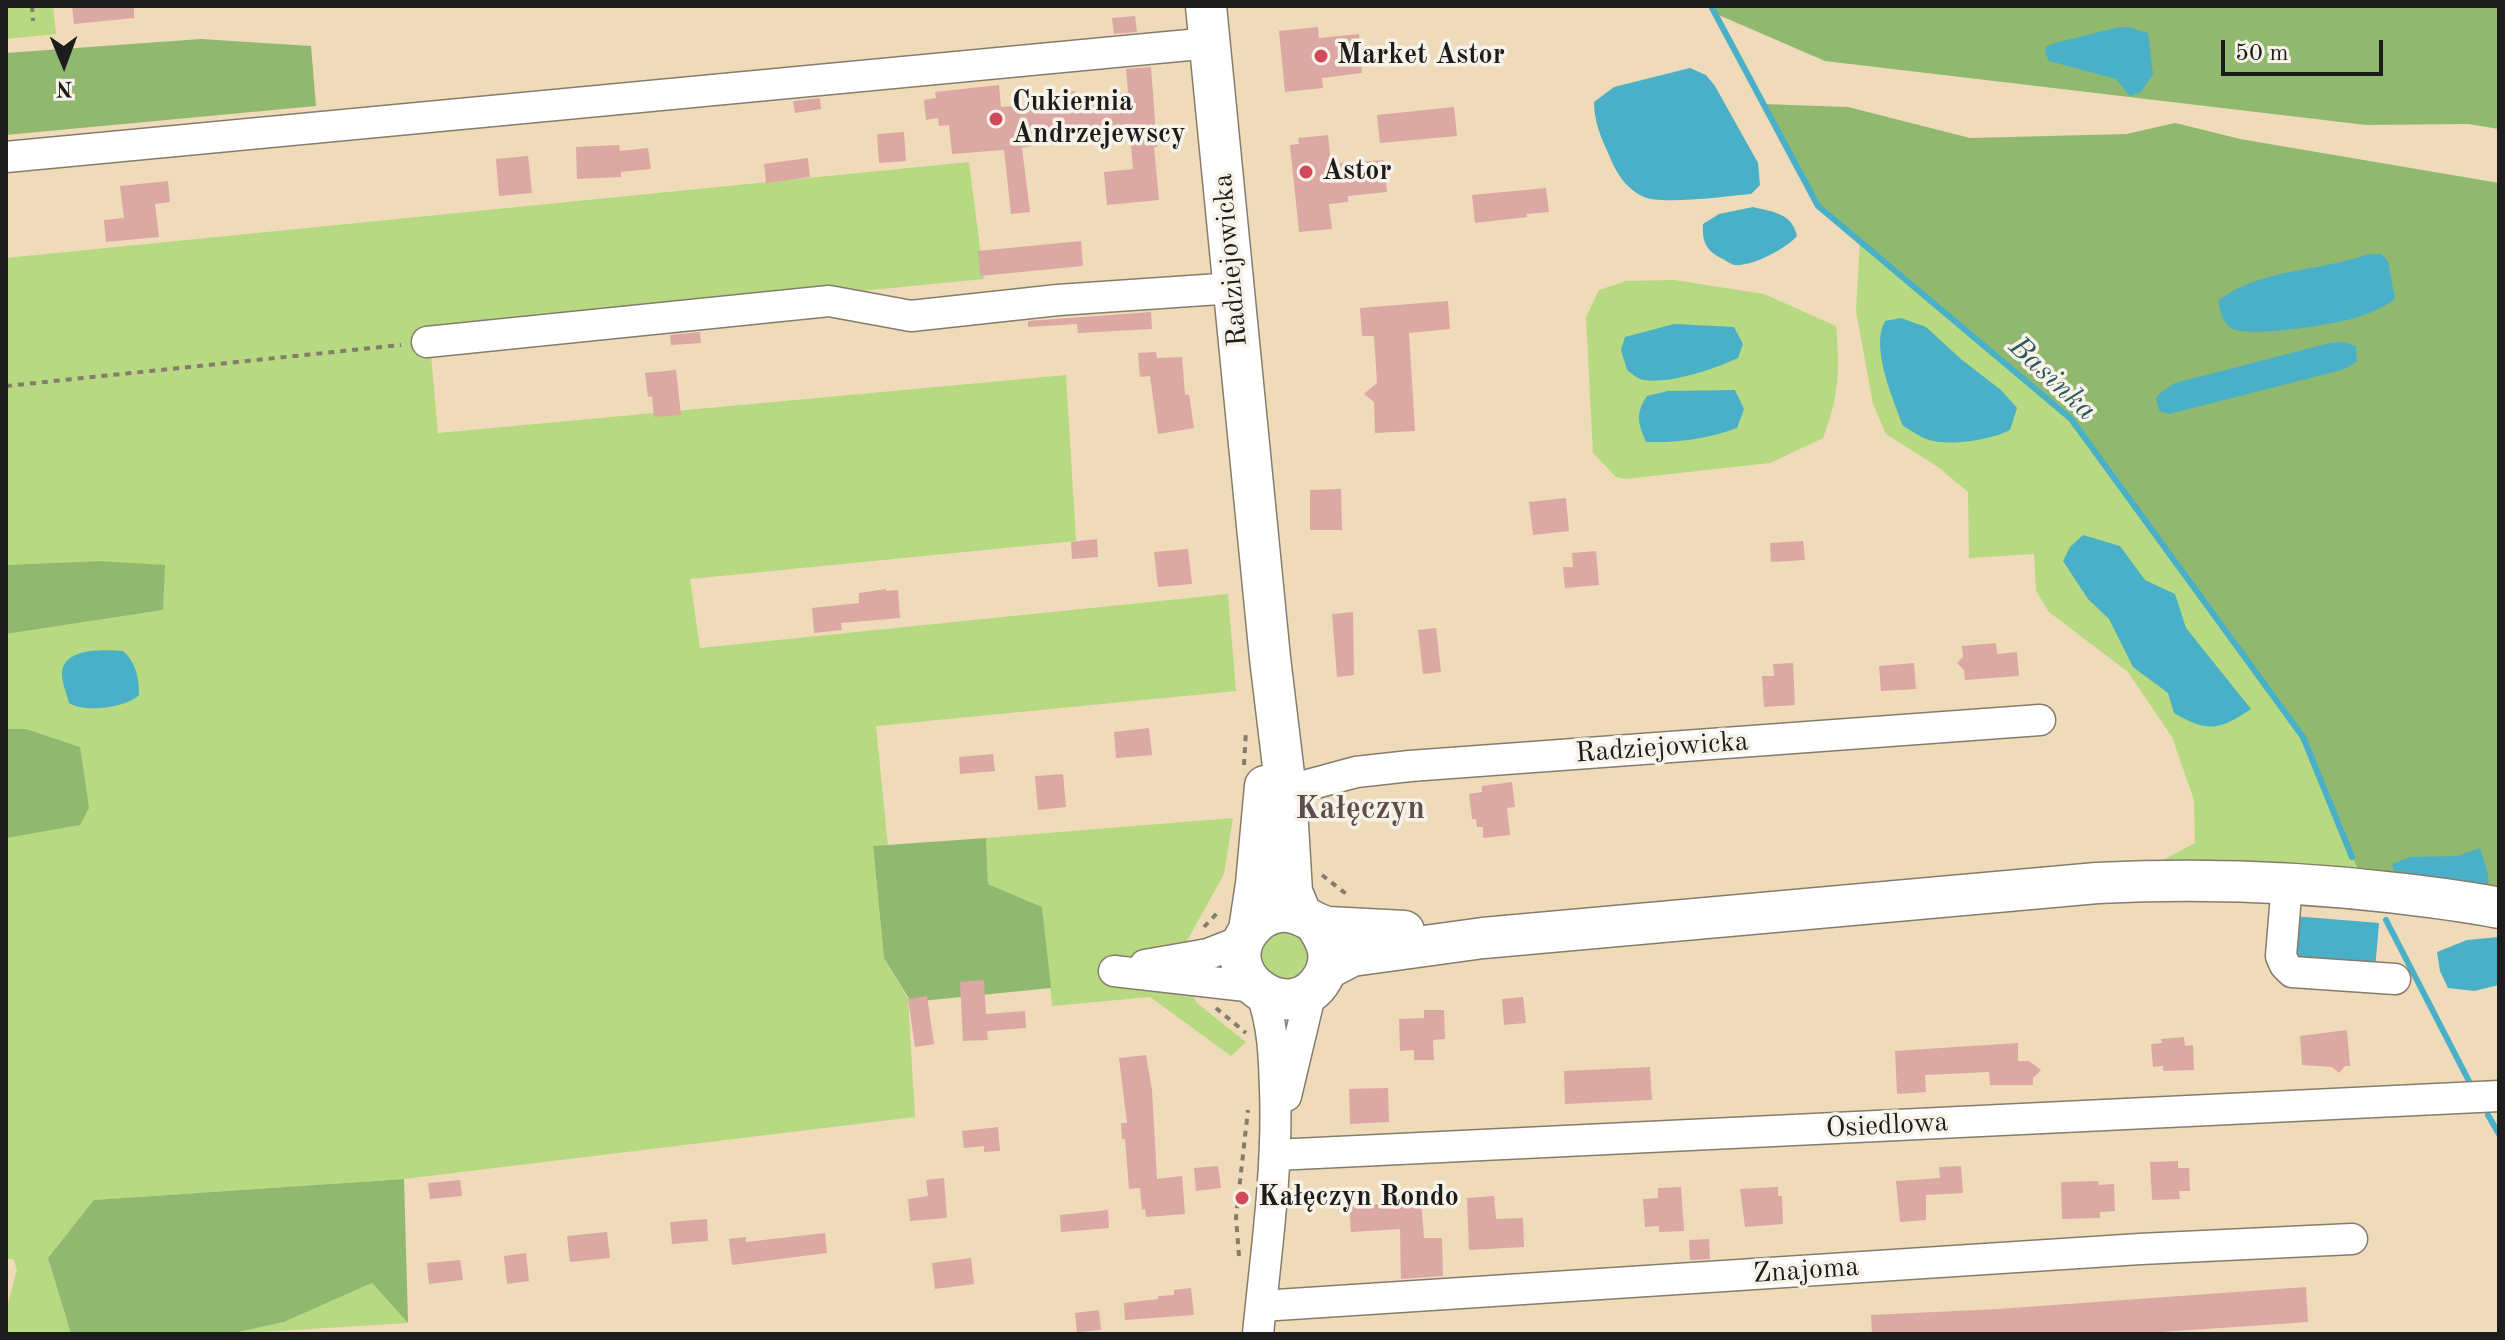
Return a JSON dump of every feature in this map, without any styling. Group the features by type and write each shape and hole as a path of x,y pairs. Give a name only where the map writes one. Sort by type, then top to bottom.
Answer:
{"main road":[{"name":"Radziejowicka","path":"1208,25 1270,658 1286,791 1292,892 1309,920"},
{"name":"Radziejowicka","path":"1240,924 1256,884 1265,792 1270,658"},
{"path":"1286,791 1303,868 1317,894 1332,906 1354,916 1420,931"},
{"path":"1483,938 1309,920 1287,912 1240,924 1244,970 1258,990 1286,999 1352,956 1483,938 2029,887 2162,880 2287,883 2386,892 2499,908"},
{"path":"1309,920 1325,938 1329,953 1319,980"}],"street":[{"path":"6,157 1208,25"},
{"path":"427,342 829,301 911,316 1058,300 1234,288"},
{"name":"Radziejowicka","path":"1286,791 1356,772 1410,766 2040,720"},
{"path":"2287,883 2281,956 2292,972 2395,979"},
{"path":"1195,968 1228,948 1240,924"},
{"path":"1195,968 1258,990 1270,1017 1276,1144 1260,1320"},
{"path":"1276,1144 1319,980"},
{"name":"Osiedlowa","path":"1276,1144 2499,1096"},
{"name":"Znajoma","path":"1260,1320 2140,1249 2352,1239"}],"path":[{"path":"32,6 33,21"},
{"path":"6,386 427,342"},
{"path":"1244,766 1247,718"},
{"path":"1240,924 1198,933 1195,968 1197,992 1248,1034"},
{"path":"1237,1243 1236,1217 1248,1107"}],"green space":[{"path":"6,6 53,6 56,34 6,39"},
{"path":"1711,6 2499,6 2499,129 2468,124 2366,125 1825,61 1714,13"},
{"path":"201,39 311,46 316,106 6,135 6,53"},
{"path":"1763,104 1848,107 1970,138 2127,134 2175,123 2240,139 2499,183 2499,904 2364,880 2303,737 2071,419 1818,206"},
{"path":"2175,123 2240,139 2499,904 2288,872 2163,860 2195,843 2194,800 2172,737 2128,672 2049,612 2036,591 2034,554 1969,558 1968,492 1938,467 1886,434 1873,404 1856,311 1860,241 2127,134"},
{"path":"969,162 984,279 429,333 438,433 1066,375 1076,541 690,579 700,648 1228,594 1236,691 876,726 888,847 873,847 884,958 908,999 915,1117 404,1179 95,1200 48,1258 71,1334 6,1334 6,1311 17,1269 13,1259 6,1259 6,634 162,610 98,561 6,565 6,258"},
{"path":"1674,280 1764,294 1836,326 1837,383 1823,438 1770,463 1626,479 1616,477 1593,453 1586,317 1599,290 1626,281"},
{"path":"98,561 165,565 163,610 6,634 6,565"},
{"path":"6,729 26,729 80,747 89,808 80,825 6,838"},
{"path":"1233,818 1224,874 1183,948 1189,990 1197,1003 1246,1042 1231,1056 1150,997 1052,1006 1042,907 988,884 986,838"},
{"path":"986,838 988,884 1042,907 1051,988 911,1002 884,958 873,846"},
{"path":"1292,928 1315,953 1298,983 1264,976 1258,950 1267,934"},
{"path":"404,1179 408,1323 372,1283 284,1322 229,1334 71,1334 48,1258 94,1200"},
{"path":"372,1283 408,1323 229,1334 284,1322"}],"water":[{"path":"2128,27 2148,33 2153,74 2141,92 2130,96 2116,79 2049,61 2045,52 2046,47 2055,43"},
{"path":"1690,68 1706,75 1715,86 1758,163 1760,185 1751,194 1665,200 1644,197 1627,185 1612,162 1598,129 1594,102 1614,87"},
{"path":"1753,207 1786,218 1797,236 1768,256 1733,265 1709,249 1704,241 1703,224 1719,214"},
{"path":"2368,254 2381,254 2388,261 2395,299 2386,305 2355,318 2292,329 2240,331 2225,322 2219,300 2235,290 2272,276"},
{"path":"1901,318 1926,327 2001,390 2017,408 2010,430 1981,439 1945,442 1926,439 1903,426 1889,388 1880,345 1885,321"},
{"path":"1674,324 1734,327 1743,344 1738,358 1705,371 1666,380 1644,380 1627,370 1621,350 1625,337"},
{"path":"2344,342 2356,346 2357,362 2342,370 2169,414 2159,411 2156,398 2175,383"},
{"path":"1735,390 1744,409 1737,428 1692,440 1646,442 1639,419 1647,396 1668,391"},
{"path":"2083,535 2120,546 2145,580 2175,594 2186,628 2251,709 2231,721 2214,726 2196,724 2174,713 2168,693 2133,667 2109,619 2088,599 2063,561 2070,547"},
{"path":"123,651 136,671 139,695 125,703 105,708 84,708 69,703 62,672 70,658 87,652"},
{"path":"2480,848 2488,874 2489,902 2398,886 2392,864 2410,857 2458,856"},
{"path":"2293,916 2379,923 2375,970 2297,959 2291,946"},
{"path":"2499,937 2499,985 2474,991 2448,988 2440,971 2437,952 2467,940"}],"building":[{"path":"72,6 134,6 134,18 74,24"},
{"path":"1135,16 1137,32 1114,34 1112,18"},
{"name":"Market Astor","path":"1318,27 1319,38 1359,34 1362,73 1322,78 1323,88 1285,92 1279,31"},
{"path":"1151,67 1159,200 1107,205 1104,172 1133,169 1129,124 1036,132 1037,145 1022,148 1030,212 1011,214 1004,150 952,154 949,125 939,126 938,118 926,120 924,100 936,98 935,92 999,85 1001,107 1054,103 1053,93 1075,91 1076,98 1128,92 1126,69"},
{"path":"820,98 821,109 795,113 793,101"},
{"path":"1454,107 1457,136 1380,143 1377,115"},
{"path":"904,132 906,161 879,163 877,134"},
{"path":"1328,135 1331,164 1384,160 1387,192 1348,196 1348,202 1329,204 1332,229 1299,232 1290,145 1299,144 1298,138"},
{"path":"619,145 620,151 648,148 651,169 621,172 621,177 577,179 576,147"},
{"path":"528,156 532,193 499,196 496,159"},
{"path":"808,158 810,177 766,183 764,164"},
{"path":"168,181 170,202 155,204 159,237 106,242 104,220 124,218 120,186"},
{"path":"1546,188 1549,212 1475,223 1472,195"},
{"path":"1081,241 1083,266 980,276 978,251"},
{"path":"1448,301 1450,329 1409,333 1415,431 1375,433 1374,402 1364,394 1377,383 1374,336 1362,336 1360,308"},
{"path":"1151,312 1152,329 1078,333 1077,324 1028,327 1028,321"},
{"path":"700,332 701,343 671,345 670,335"},
{"path":"1156,352 1157,358 1182,357 1185,395 1189,394 1194,428 1158,434 1150,376 1140,377 1138,353"},
{"path":"676,370 681,415 654,417 645,373"},
{"path":"1341,489 1342,530 1310,530 1310,490"},
{"path":"1566,498 1569,531 1533,535 1529,502"},
{"path":"1097,539 1098,557 1072,559 1071,542"},
{"path":"1803,541 1805,560 1771,562 1770,543"},
{"path":"1188,549 1192,584 1158,587 1154,552"},
{"path":"1596,551 1599,585 1565,588 1563,567 1573,567 1572,553"},
{"path":"898,590 900,618 841,623 842,630 814,633 812,608 859,603 859,593"},
{"path":"1353,612 1354,675 1337,677 1332,614"},
{"path":"1436,628 1441,672 1423,674 1418,630"},
{"path":"1996,643 1997,654 2017,652 2019,676 1965,680 1964,670 1957,663 1963,657 1962,646"},
{"path":"1793,663 1795,705 1764,707 1762,676 1774,676 1773,664"},
{"path":"1914,663 1916,689 1881,691 1879,666"},
{"path":"1149,728 1152,755 1116,758 1114,732"},
{"path":"993,754 995,771 960,774 959,757"},
{"path":"1063,774 1066,807 1038,810 1035,776"},
{"path":"1512,782 1515,807 1507,808 1510,835 1483,838 1483,827 1477,827 1476,819 1472,819 1469,794 1482,792 1482,786"},
{"path":"984,980 986,1014 1025,1011 1026,1028 987,1031 988,1040 963,1041 960,982"},
{"path":"927,996 934,1044 915,1047 908,999"},
{"path":"1523,997 1526,1023 1504,1025 1502,999"},
{"path":"1424,1010 1444,1010 1445,1039 1433,1040 1434,1060 1414,1060 1414,1050 1400,1051 1399,1019 1424,1018"},
{"path":"2347,1030 2350,1066 2345,1066 2339,1073 2332,1067 2302,1065 2300,1036"},
{"path":"2184,1037 2185,1046 2193,1045 2194,1070 2163,1071 2163,1066 2153,1067 2151,1044 2162,1043 2161,1039"},
{"path":"2018,1043 2018,1061 2029,1061 2041,1070 2033,1078 2033,1085 1990,1085 1989,1072 1925,1075 1926,1092 1897,1094 1895,1051"},
{"path":"1146,1055 1152,1090 1157,1179 1182,1176 1185,1214 1146,1217 1145,1209 1142,1210 1140,1188 1129,1189 1125,1139 1122,1139 1121,1123 1127,1123 1119,1058"},
{"path":"1650,1067 1652,1100 1565,1104 1564,1071"},
{"path":"1388,1088 1389,1122 1350,1124 1349,1089"},
{"path":"998,1127 1000,1151 984,1152 984,1146 964,1148 962,1131"},
{"path":"2178,1161 2178,1168 2189,1168 2190,1191 2179,1191 2180,1199 2152,1200 2150,1162"},
{"path":"1218,1166 1221,1188 1196,1191 1194,1168"},
{"path":"1961,1166 1963,1193 1926,1195 1926,1220 1900,1222 1896,1181 1940,1178 1939,1167"},
{"path":"944,1178 947,1218 910,1221 908,1199 928,1196 926,1180"},
{"path":"460,1180 462,1196 430,1199 428,1183"},
{"path":"2098,1181 2099,1185 2114,1184 2115,1211 2100,1212 2100,1218 2062,1219 2061,1182"},
{"path":"1681,1187 1684,1231 1659,1232 1659,1226 1645,1227 1643,1199 1658,1198 1658,1188"},
{"path":"1778,1187 1778,1196 1782,1196 1783,1224 1745,1227 1740,1189"},
{"path":"1494,1196 1496,1219 1523,1218 1524,1247 1469,1250 1467,1198"},
{"path":"1421,1201 1424,1238 1442,1238 1443,1276 1401,1279 1400,1229 1351,1232 1349,1206"},
{"path":"1108,1210 1109,1228 1061,1232 1060,1215"},
{"path":"707,1219 708,1241 672,1244 670,1222"},
{"path":"607,1232 610,1258 570,1262 567,1236"},
{"path":"825,1233 827,1253 732,1265 729,1239 746,1237 746,1242"},
{"path":"1709,1239 1710,1259 1690,1260 1689,1240"},
{"path":"526,1253 529,1281 507,1284 504,1256"},
{"path":"971,1258 974,1284 935,1289 932,1263"},
{"path":"460,1260 463,1280 429,1284 427,1263"},
{"path":"2306,1287 2308,1322 2132,1334 1872,1334 1871,1315"},
{"path":"1191,1288 1194,1315 1125,1320 1124,1303 1158,1299 1158,1296 1174,1295 1174,1290"},
{"path":"1099,1310 1101,1330 1077,1332 1075,1313"}],"waterway":[{"name":"Basinka","path":"1711,6 1818,206 2071,419 2303,737 2352,857"},
{"path":"2386,920 2472,1087"},
{"name":"Basinka","path":"2488,1115 2499,1134"}],"place":[{"name":"Market Astor","path":"1321,56"},
{"name":"Cukiernia Andrzejewscy","path":"996,119"},
{"name":"Astor","path":"1306,172"},
{"name":"Kałęczyn Rondo","path":"1242,1198"}],"district":[{"name":"Kałęczyn","path":"1360,810"}]}
